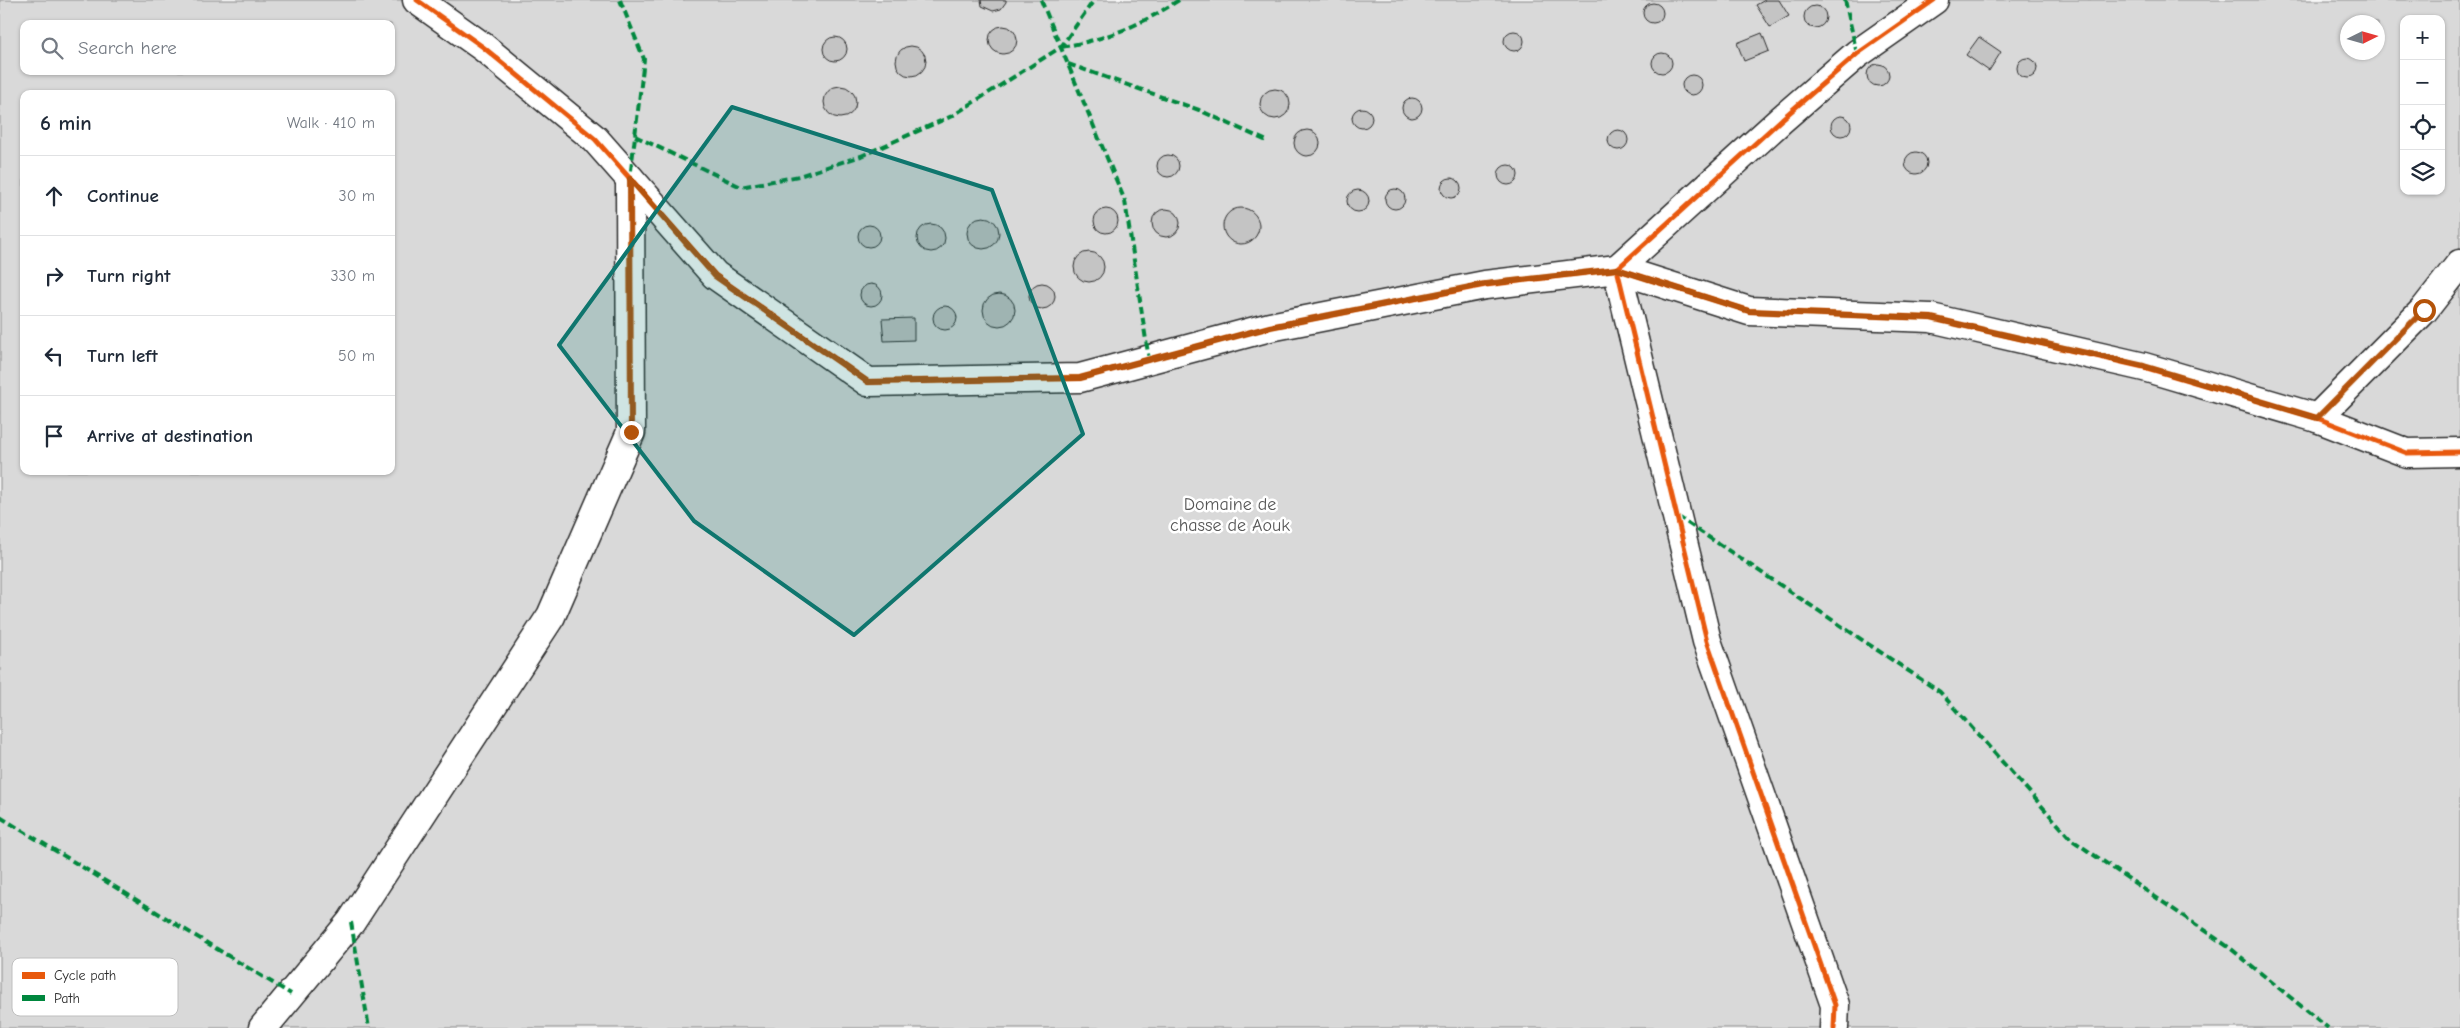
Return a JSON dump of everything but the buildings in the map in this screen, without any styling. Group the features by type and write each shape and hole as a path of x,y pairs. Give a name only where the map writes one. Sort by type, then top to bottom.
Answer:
{"street":[{"path":"417,0 483,48 595,139 715,276 868,382 1080,378 1280,325 1485,284 1617,269 1749,311 1931,318 2144,366 2317,418 2407,453 2460,452"},
{"path":"1617,269 1775,125 1857,54 1934,0"},
{"path":"263,1028 352,922 551,616 631,432 630,179"},
{"path":"2317,418 2424,310 2460,264"},
{"path":"1617,269 1707,641 1835,1005 1834,1028"}],"highlighted area":[{"path":"732,107 992,190 1083,434 854,635 694,521 559,345"}],"green space":[{"name":"Domaine de chasse de Aouk","path":"0,0 2460,0 2460,1028 0,1028"}],"marked path":[{"path":"620,0 644,59 630,179"},
{"path":"1041,0 1125,201 1149,360"},
{"path":"635,136 741,187 799,176 861,156 952,116 1061,47 1094,0"},
{"path":"1061,47 1094,40 1123,30 1179,0"},
{"path":"1845,0 1857,54"},
{"path":"1068,64 1199,110 1269,142"},
{"path":"1677,516 1940,692 2072,840 2230,948 2328,1028"},
{"path":"0,817 291,994"},
{"path":"351,922 369,1028"}],"cycle path":[{"path":"417,0 483,47 595,139 715,275 868,382 1080,378 1270,327 1485,285 1617,269 1749,311 1931,318 2144,367 2317,418 2407,453 2460,452"},
{"path":"1834,1028 1835,1005 1707,641 1617,269 1782,119 1857,54 1934,0"}],"route":[{"path":"631,432 630,179 715,276 868,382 1080,378 1270,327 1485,284 1617,269 1749,311 1931,318 2144,366 2317,418 2424,310"}]}
